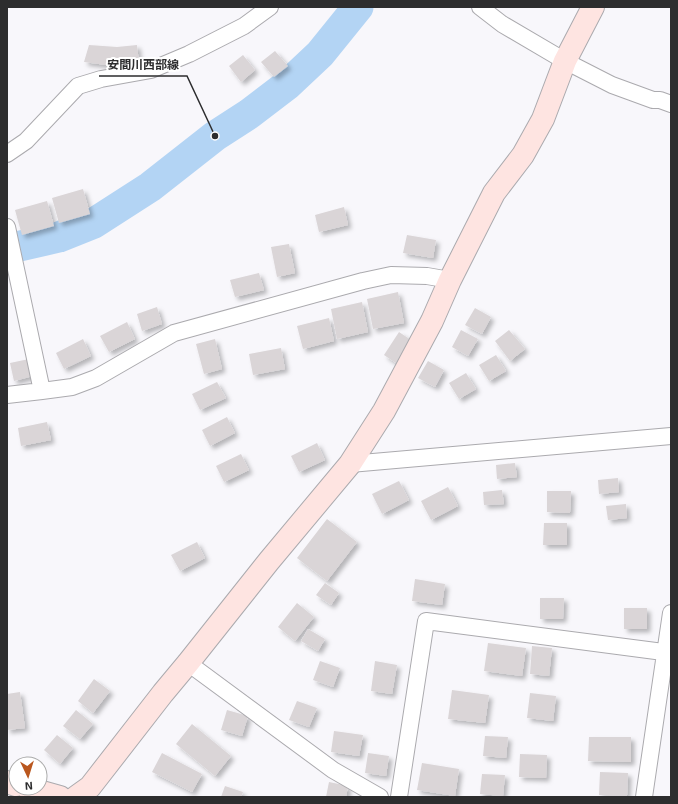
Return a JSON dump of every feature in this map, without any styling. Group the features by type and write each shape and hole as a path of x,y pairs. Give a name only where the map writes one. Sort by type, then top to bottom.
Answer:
{"street":[{"path":"7,154 26,141 78,86 101,79 151,70 189,54 244,26 270,7"},
{"path":"480,7 502,24 565,61 612,85 652,100 660,100 671,104"},
{"path":"76,797 90,787 163,692 350,464 384,411 432,321 450,280 494,193 523,155 543,120 565,61 592,7"},
{"path":"10,240 42,392"},
{"path":"7,395 42,392 72,387 96,378 174,333 363,281 391,275 427,276 450,280"},
{"path":"350,464 671,436"},
{"path":"644,797 668,652 671,613"},
{"path":"399,797 426,620 668,652"},
{"path":"188,663 332,770 380,797"},
{"path":"48,794 60,797"}],"building":[{"path":"89,45 117,47 137,45 139,63 114,66 84,62"},
{"path":"275,51 288,66 274,77 261,62"},
{"path":"243,55 255,70 241,82 229,66"},
{"path":"83,189 90,214 59,223 52,198"},
{"path":"47,201 54,226 22,235 15,210"},
{"path":"344,207 348,225 319,232 315,215"},
{"path":"407,235 436,240 433,258 403,253"},
{"path":"289,244 295,273 277,277 271,247"},
{"path":"259,273 264,290 235,297 230,280"},
{"path":"398,292 404,323 373,329 367,299"},
{"path":"362,302 368,332 337,339 331,309"},
{"path":"157,307 162,324 142,331 137,314"},
{"path":"475,308 491,317 482,334 465,325"},
{"path":"329,318 334,341 303,349 297,326"},
{"path":"127,322 135,339 109,352 100,336"},
{"path":"461,330 478,339 468,356 452,347"},
{"path":"509,330 525,349 510,361 495,341"},
{"path":"399,332 414,342 399,365 384,355"},
{"path":"83,339 91,356 64,369 56,353"},
{"path":"215,339 222,369 204,374 196,344"},
{"path":"281,348 285,369 253,375 249,354"},
{"path":"496,355 506,371 489,381 479,365"},
{"path":"29,359 33,376 14,381 10,363"},
{"path":"428,361 444,370 435,387 418,378"},
{"path":"466,373 476,389 459,399 449,383"},
{"path":"217,382 226,398 200,410 192,394"},
{"path":"227,417 235,433 210,446 202,430"},
{"path":"47,422 51,440 21,446 18,428"},
{"path":"317,443 325,460 299,472 291,456"},
{"path":"241,454 249,470 224,482 216,466"},
{"path":"515,463 517,477 497,479 496,465"},
{"path":"618,478 619,492 599,494 598,480"},
{"path":"399,481 409,500 382,514 372,494"},
{"path":"448,487 458,506 431,520 421,501"},
{"path":"502,490 504,504 484,505 483,492"},
{"path":"547,491 571,491 570,513 547,512"},
{"path":"626,504 627,518 608,520 606,506"},
{"path":"327,519 357,542 327,581 297,558"},
{"path":"544,523 567,523 567,545 543,545"},
{"path":"197,542 205,558 180,571 171,555"},
{"path":"415,579 445,584 442,605 412,601"},
{"path":"325,583 339,593 331,605 316,595"},
{"path":"540,598 564,598 563,619 540,619"},
{"path":"297,603 314,617 295,641 278,627"},
{"path":"624,608 647,608 647,629 624,629"},
{"path":"308,629 325,639 318,651 301,641"},
{"path":"488,643 526,648 522,676 484,671"},
{"path":"532,646 552,648 549,676 530,674"},
{"path":"320,661 340,668 333,687 313,680"},
{"path":"375,661 397,665 392,694 371,691"},
{"path":"94,679 110,691 93,713 78,701"},
{"path":"452,690 489,695 485,723 448,719"},
{"path":"20,692 25,728 7,730 7,694"},
{"path":"530,693 556,696 553,721 527,718"},
{"path":"297,701 317,708 309,727 289,720"},
{"path":"76,710 93,724 80,739 63,726"},
{"path":"227,710 248,716 242,736 221,730"},
{"path":"192,724 231,756 215,776 176,744"},
{"path":"334,731 363,735 359,756 331,752"},
{"path":"57,735 73,748 60,764 44,750"},
{"path":"485,736 508,737 506,758 483,756"},
{"path":"589,737 631,737 631,762 588,761"},
{"path":"162,753 202,774 192,792 152,772"},
{"path":"368,753 389,756 386,776 365,773"},
{"path":"520,754 547,755 546,778 519,777"},
{"path":"422,763 459,769 455,796 417,790"},
{"path":"600,772 628,773 627,796 599,795"},
{"path":"482,774 505,775 503,796 480,794"},
{"path":"329,782 348,786 346,797 326,797"},
{"path":"225,786 243,792 241,797 221,797"}],"waterway":[{"path":"7,249 59,237 94,223 150,187 215,136 249,114 287,85 320,54 358,7"}],"place":[{"name":"安間川西部線","path":"215,136"}]}
